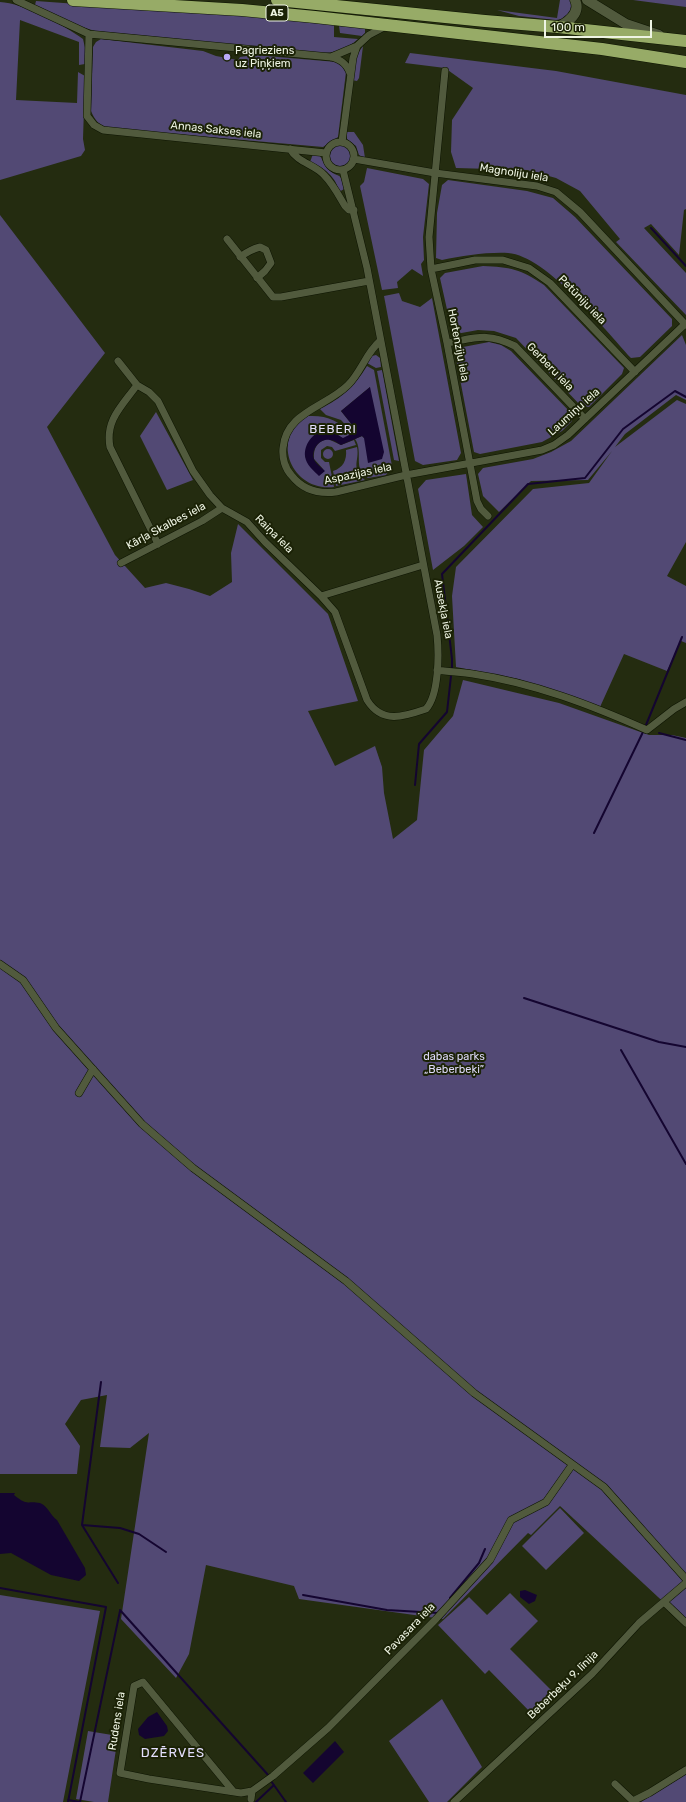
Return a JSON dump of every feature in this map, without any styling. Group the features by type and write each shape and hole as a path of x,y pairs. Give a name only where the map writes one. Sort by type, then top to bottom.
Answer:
{"highway":[{"name":"A5","path":"73,0 242,10 602,49 686,62"},
{"name":"A5","path":"277,0 485,21 558,26 686,41"}],"main road":[{"path":"558,26 572,19 577,8 575,0"},
{"path":"587,0 626,24 668,38"}],"street":[{"path":"16,0 89,34 331,57 341,60 346,65 350,73"},
{"path":"331,57 357,46 368,35 388,25"},
{"name":"Annas Sakses iela","path":"89,34 87,116 94,125 103,130 326,152"},
{"path":"342,142 352,58 357,46"},
{"name":"Hortenziju iela","path":"445,71 429,237 432,269 448,343 476,501 488,516"},
{"path":"342,142 352,148 354,159 348,168 343,170 332,168 326,158 326,152 332,144 342,142"},
{"path":"290,149 294,156 318,169 325,176 345,206 349,210 354,210"},
{"name":"Magnoliju iela","path":"354,159 435,173 537,186 556,192 580,212 686,325"},
{"name":"Aspazijas iela","path":"343,170 354,210 369,281 406,475 336,492 324,493 308,488 297,481 286,468 284,459 284,441 288,429 295,419 333,398 348,385 356,376 371,351 380,341"},
{"path":"227,239 257,278 274,297 281,298 369,281"},
{"path":"240,257 258,247 266,250 271,263 257,278"},
{"name":"Petūniju iela","path":"432,269 475,260 503,260 529,268 550,283 635,372"},
{"name":"Laumiņu iela","path":"406,475 542,450 554,445 585,419 686,325"},
{"name":"Gerberu iela","path":"448,343 488,336 501,339 515,346 585,419"},
{"name":"Raiņa iela","path":"118,361 137,385 149,392 158,401 193,471 210,495 222,508 247,522 265,542 320,596"},
{"path":"137,385 113,417 109,428 108,438 110,447 158,544"},
{"name":"Ausekļa iela","path":"320,596 335,612 367,700 373,710 394,717 426,709 433,698 436,670 437,635 406,475"},
{"name":"Kārļa Skalbes iela","path":"121,563 202,521 222,508"},
{"path":"320,596 423,565"},
{"path":"436,670 473,674 517,683 558,695 605,712 647,730 674,709 686,702"},
{"path":"0,964 24,980 56,1028 142,1124 193,1168 346,1281 474,1393 604,1487 686,1579"},
{"path":"79,1093 93,1069"},
{"name":"Pavasara iela","path":"252,1791 273,1776 328,1728 431,1624 490,1560 511,1520 546,1502 572,1465"},
{"name":"Beberbeķu 9. līnija","path":"454,1802 592,1674 639,1623 686,1583"},
{"path":"664,1602 686,1623"},
{"name":"Rudens iela","path":"233,1792 143,1682 134,1686 120,1773 149,1780 241,1794 252,1791"},
{"path":"615,1784 634,1801 686,1770"},
{"path":"251,1799 252,1791"}],"green space":[{"path":"560,0 572,0 573,3 571,13 562,19 556,20 519,16 497,10 557,18"},
{"path":"633,0 686,0 686,7"},
{"path":"36,1 256,17 334,25 334,37 358,39 341,50 321,53 95,31 82,27 35,5"},
{"path":"0,2 9,3 31,10 65,27 83,39 86,52 85,64 79,65 79,42 20,20 16,100 77,103 78,72 85,76 83,139 85,150 81,156 0,180"},
{"path":"339,26 365,28 365,33 362,36 340,33"},
{"path":"101,39 203,51 216,56 238,60 240,57 254,55 337,62 346,72 338,137 323,147 107,128 97,121 91,111 93,47 96,42"},
{"path":"363,46 359,78 357,81 352,80 356,56"},
{"path":"410,53 556,71 686,95 686,209 684,210 679,255 651,224 644,228 686,273 686,315 616,242 620,239 580,191 556,178 527,170 456,168 451,152 452,120 473,88 445,68 405,63"},
{"path":"347,132 354,132 363,145 365,158 359,155 356,146 347,139"},
{"path":"341,145 349,148 352,156 349,164 341,167 333,164 330,156 333,148"},
{"path":"313,154 320,156 325,166 340,177 344,189 339,192 333,178 325,170 310,162"},
{"path":"367,168 423,179 429,184 423,237 424,260 421,264 423,276 412,269 397,282 398,288 382,290 360,186 364,182"},
{"path":"448,180 527,191 553,198 575,217 672,319 672,326 640,357 631,358 574,296 557,280 540,267 523,257 508,253 491,253 442,260 436,258 437,213 442,185"},
{"name":"dabas parks „Beberbeķi”","path":"0,215 105,353 47,427 115,555 145,588 166,583 210,596 232,582 231,553 238,524 328,614 358,701 308,711 335,766 375,746 382,767 384,793 393,839 417,820 424,750 453,716 463,680 559,703 649,735 672,735 686,738 686,1623 560,1506 531,1535 528,1533 443,1619 299,1599 294,1586 206,1565 189,1654 176,1678 121,1619 149,1433 130,1448 100,1447 107,1395 81,1400 65,1424 80,1446 77,1474 0,1474"},
{"path":"483,266 508,268 522,272 544,285 624,368 622,374 589,407 581,406 516,338 494,331 478,330 456,334 452,332 440,278 445,273"},
{"path":"399,293 402,301 420,307 432,298 461,453 457,460 423,465 415,461 384,296"},
{"path":"682,335 686,345 686,400 676,395 625,434 615,447 677,400 686,404 686,542 667,576 686,586 686,643 681,641 667,671 624,654 600,707 518,679 456,667 452,596 456,567 533,489 589,483 612,451 588,480 531,481 499,512 483,496 478,474 483,468 533,459 551,452 571,441"},
{"path":"489,342 501,345 511,351 572,414 572,421 562,431 542,442 480,454 474,452 455,353 458,348"},
{"path":"376,355 380,358 381,367 376,368 367,363 372,356"},
{"path":"367,366 374,370 392,466 386,475 368,478 363,475 360,470 359,449 355,439 362,436 364,438 370,387 341,411 357,431 353,433 341,420 326,415 320,409 335,401 347,391"},
{"path":"382,370 399,461 394,460 377,371"},
{"path":"156,412 193,480 167,490 140,436"},
{"path":"308,416 321,416 337,422 350,435 343,439 335,433 323,431 305,457 324,470 314,459 314,452 318,444 328,439 341,445 354,440 356,445 335,451 332,447 327,446 321,450 321,458 325,462 329,462 334,487 319,486 306,481 297,472 290,461 288,449 290,437 296,425"},
{"path":"357,447 358,452 356,464 360,475 365,480 336,486 333,471 342,466 344,463 346,450"},
{"path":"328,449 333,454 328,459 323,454"},
{"path":"466,474 472,515 483,527 464,546 433,570 418,489 426,480"},
{"path":"560,1508 584,1533 546,1570 522,1546"},
{"path":"510,1593 538,1621 510,1649 557,1696 535,1717 489,1670 485,1674 438,1625 469,1597 487,1615"},
{"path":"0,1595 100,1611 63,1802 0,1802"},
{"path":"442,1699 482,1767 447,1802 429,1802 389,1741"},
{"path":"88,1731 118,1736 108,1802 94,1802 76,1799"},
{"path":"686,1774 686,1802 641,1802"}],"shaded area":[{"path":"370,387 384,452 382,459 368,463 364,438 362,436 341,445 331,440 326,440 317,445 313,455 316,462 325,471 319,476 310,468 307,462 305,452 307,444 315,434 319,432 331,432 343,438 357,431 341,411"},
{"path":"0,1493 15,1493 14,1495 22,1501 40,1503 45,1506 57,1520 85,1568 86,1575 79,1581 51,1575 11,1553 0,1554"},
{"path":"525,1590 537,1595 535,1601 529,1604 520,1597 520,1591"},
{"path":"157,1712 167,1726 168,1731 164,1736 145,1739 139,1735 138,1729 148,1717"},
{"path":"335,1741 344,1752 313,1783 303,1773"}],"waterway":[{"path":"651,228 686,266"},
{"path":"452,668 442,574 528,484 585,478 623,429 675,391 686,397"},
{"path":"646,725 682,637"},
{"path":"415,785 419,744 447,712 451,676"},
{"path":"594,833 643,732"},
{"path":"659,733 686,740"},
{"path":"524,998 659,1042 686,1047"},
{"path":"621,1050 686,1164"},
{"path":"101,1382 82,1525 118,1583"},
{"path":"82,1525 120,1528 139,1534 166,1552"},
{"path":"450,1598 479,1563 485,1549"},
{"path":"0,1588 106,1607 68,1802"},
{"path":"303,1595 387,1610 438,1613"},
{"path":"120,1610 269,1776"},
{"path":"80,1802 120,1611"},
{"path":"271,1781 286,1802"},
{"path":"256,1802 274,1785"},
{"path":"68,1800 80,1802"}],"place":[{"name":"Pagrieziens uz Piņķiem","path":"227,57"}],"district":[{"name":"BEBERI","path":"333,430"},
{"name":"DZĒRVES","path":"173,1753"}]}
